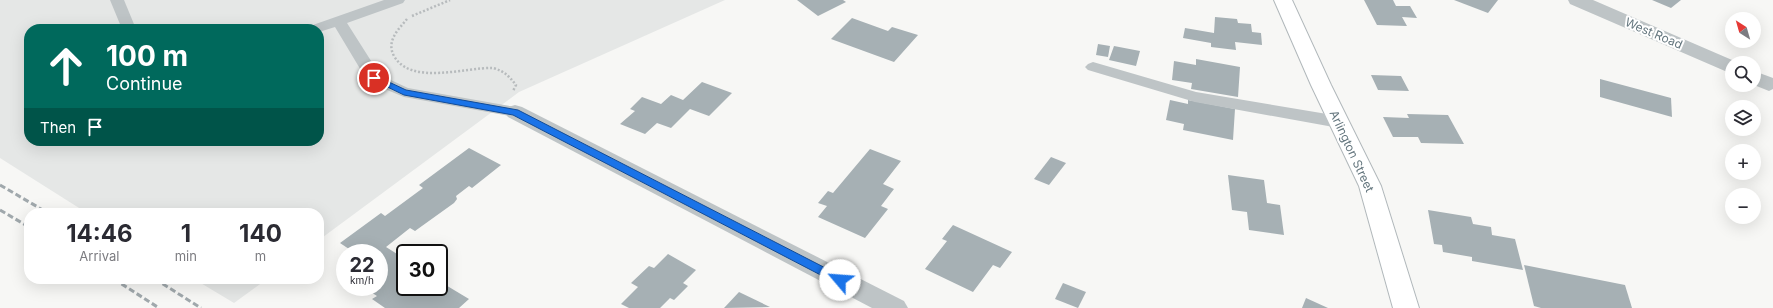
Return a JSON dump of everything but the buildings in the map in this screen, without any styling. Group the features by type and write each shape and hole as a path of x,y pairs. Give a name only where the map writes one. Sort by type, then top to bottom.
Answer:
{"street":[{"name":"Arlington Street","path":"1282,0 1370,186 1406,308"},
{"name":"West Road","path":"1577,0 1725,64"},
{"path":"512,104 895,308"}],"lane":[{"path":"117,0 127,24"},
{"path":"324,26 398,0"},
{"path":"339,21 374,78 404,92 512,104"},
{"path":"1093,66 1195,97 1339,122"}],"path":[{"path":"450,0 424,10 408,19 392,37 392,52 398,64 418,71 443,73 476,66 494,68 511,75 516,85 512,104"}],"shaded area":[{"path":"0,0 725,0 519,92 324,236 324,208 79,208 0,158"},
{"path":"202,284 260,284 234,303"}],"railway":[{"path":"0,185 39,208"},
{"path":"0,210 24,224"},
{"path":"122,284 159,308"},
{"path":"163,284 201,308"}],"route":[{"path":"374,78 404,92 515,112 840,280"}]}
